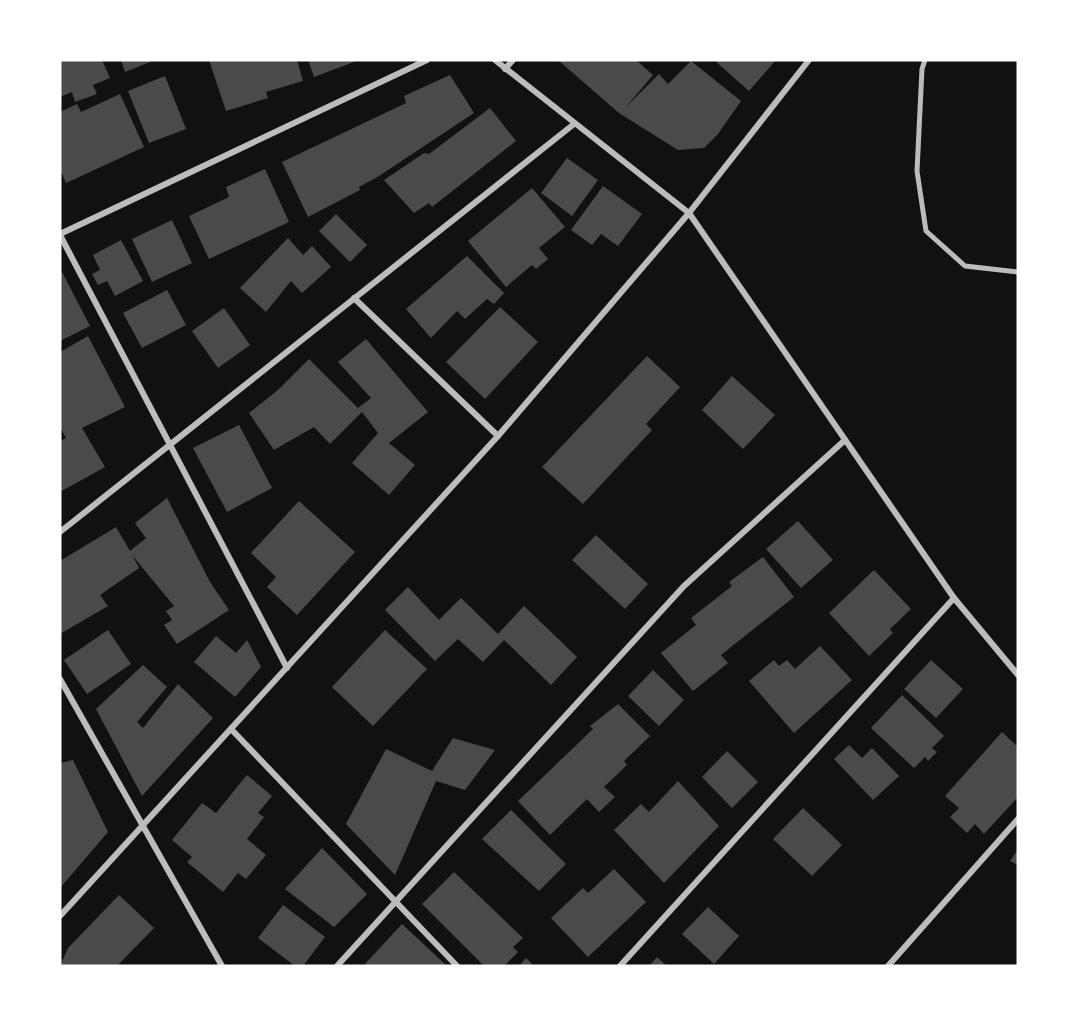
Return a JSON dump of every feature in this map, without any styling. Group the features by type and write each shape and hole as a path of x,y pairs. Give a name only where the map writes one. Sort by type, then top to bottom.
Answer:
{"street":[{"path":"287,668 60,235 427,60"},
{"path":"495,60 689,213 954,598 1018,675"},
{"path":"505,69 513,60"},
{"path":"60,916 498,436 689,213 809,60"},
{"path":"925,60 922,69 917,171 926,231 965,266 1018,272"},
{"path":"60,531 574,124"},
{"path":"354,298 498,436"},
{"path":"337,966 684,586 845,440"},
{"path":"620,966 954,598"},
{"path":"60,679 222,966"},
{"path":"231,729 394,903 457,966"},
{"path":"888,966 1018,819"}],"building":[{"path":"60,60 102,60 110,78 93,85 97,94 75,102 72,92 60,97"},
{"path":"121,60 155,60 125,72"},
{"path":"209,60 297,60 303,81 266,92 268,98 226,111"},
{"path":"308,60 359,60 314,77"},
{"path":"558,60 636,60 653,75 625,108 659,74 668,84 691,61 741,101 718,134 704,148 678,150 619,113"},
{"path":"714,60 776,60 749,91"},
{"path":"450,75 474,113 359,187 360,190 308,217 282,162 406,103 404,96"},
{"path":"165,76 186,129 149,143 128,91"},
{"path":"120,94 144,147 66,183 60,169 60,112 77,104 81,112"},
{"path":"490,108 516,141 432,207 429,203 414,213 384,180 424,153 429,154"},
{"path":"567,158 598,180 572,216 541,193"},
{"path":"265,169 289,222 209,259 189,216 229,197 226,187"},
{"path":"603,186 642,214 618,246 601,234 592,245 571,230"},
{"path":"532,188 565,227 539,248 548,259 536,269 532,265 506,287 468,241"},
{"path":"336,214 367,245 350,262 319,231"},
{"path":"172,220 192,263 152,282 132,239"},
{"path":"288,238 303,255 312,246 331,267 302,293 291,281 266,312 240,288"},
{"path":"121,240 143,281 115,296 107,281 98,285 92,274 100,270 93,255"},
{"path":"467,256 504,293 494,304 487,299 465,319 457,311 431,338 406,309"},
{"path":"60,268 90,326 60,341"},
{"path":"167,290 186,325 142,348 123,313"},
{"path":"500,307 538,342 485,399 446,362"},
{"path":"224,308 250,345 218,368 192,331"},
{"path":"88,336 125,407 82,428 105,467 60,492 60,441 66,438 60,427 60,352"},
{"path":"366,339 428,412 389,443 415,465 389,495 352,463 378,433 362,412 330,444 314,427 274,450 249,413 278,390 309,359 358,408 371,398 338,362"},
{"path":"647,356 680,387 646,424 652,430 583,504 542,467"},
{"path":"732,376 775,415 743,449 702,410"},
{"path":"239,425 272,488 227,512 193,448"},
{"path":"167,498 210,582 229,610 177,644 164,625 172,620 166,611 174,606 132,555 139,568 100,595 108,606 60,634 60,561 116,527 130,551 146,538 135,523"},
{"path":"299,501 355,552 297,615 267,587 276,577 251,553"},
{"path":"798,521 833,560 801,588 766,549"},
{"path":"596,535 648,584 625,609 572,560"},
{"path":"763,557 794,597 721,655 728,663 693,691 661,653 696,625 691,618 732,586 729,582"},
{"path":"874,570 911,609 890,629 893,633 869,656 829,613"},
{"path":"408,587 439,620 461,598 498,634 524,606 577,657 551,685 504,640 483,662 458,639 435,661 385,610"},
{"path":"108,630 131,664 87,694 64,660"},
{"path":"385,630 427,669 373,726 332,687"},
{"path":"216,636 236,653 247,640 261,667 235,697 194,662"},
{"path":"820,646 852,680 794,733 749,681 774,660 779,666 787,660 795,669"},
{"path":"931,660 963,689 936,718 904,689"},
{"path":"143,665 167,687 137,722 143,728 178,684 213,718 142,796 96,709"},
{"path":"653,670 684,700 659,726 628,696"},
{"path":"902,695 944,736 932,748 937,752 928,761 925,757 914,768 871,728"},
{"path":"618,704 650,736 624,761 627,765 604,787 615,797 599,812 587,799 550,835 518,801 593,729 590,726"},
{"path":"1002,732 1018,747 1018,797 984,834 975,824 967,833 950,817 959,808 945,796"},
{"path":"453,738 495,750 465,790 436,781 395,875 346,824 386,749 432,771"},
{"path":"849,745 862,758 872,748 899,776 873,800 834,759"},
{"path":"727,751 758,782 732,808 702,777"},
{"path":"73,760 108,832 60,888 60,763"},
{"path":"247,775 272,796 258,813 264,817 247,839 266,855 246,879 238,873 223,892 187,862 192,857 172,840 202,803 216,813"},
{"path":"678,781 719,826 664,883 614,830 641,804 649,812"},
{"path":"803,808 842,845 812,876 773,839"},
{"path":"511,810 566,864 539,891 482,839"},
{"path":"322,848 367,894 334,927 285,889"},
{"path":"1018,849 1018,865 1010,861"},
{"path":"614,869 646,902 588,957 551,918 583,888 588,893"},
{"path":"454,872 523,938 513,947 518,952 504,966 484,966 422,904"},
{"path":"119,895 154,928 117,966 60,966 68,948"},
{"path":"283,905 325,937 303,966 295,966 258,938"},
{"path":"708,907 739,936 714,964 682,934"},
{"path":"402,924 447,966 368,966 365,964"},
{"path":"657,957 667,966 649,966"},
{"path":"526,958 534,966 519,966"}]}
